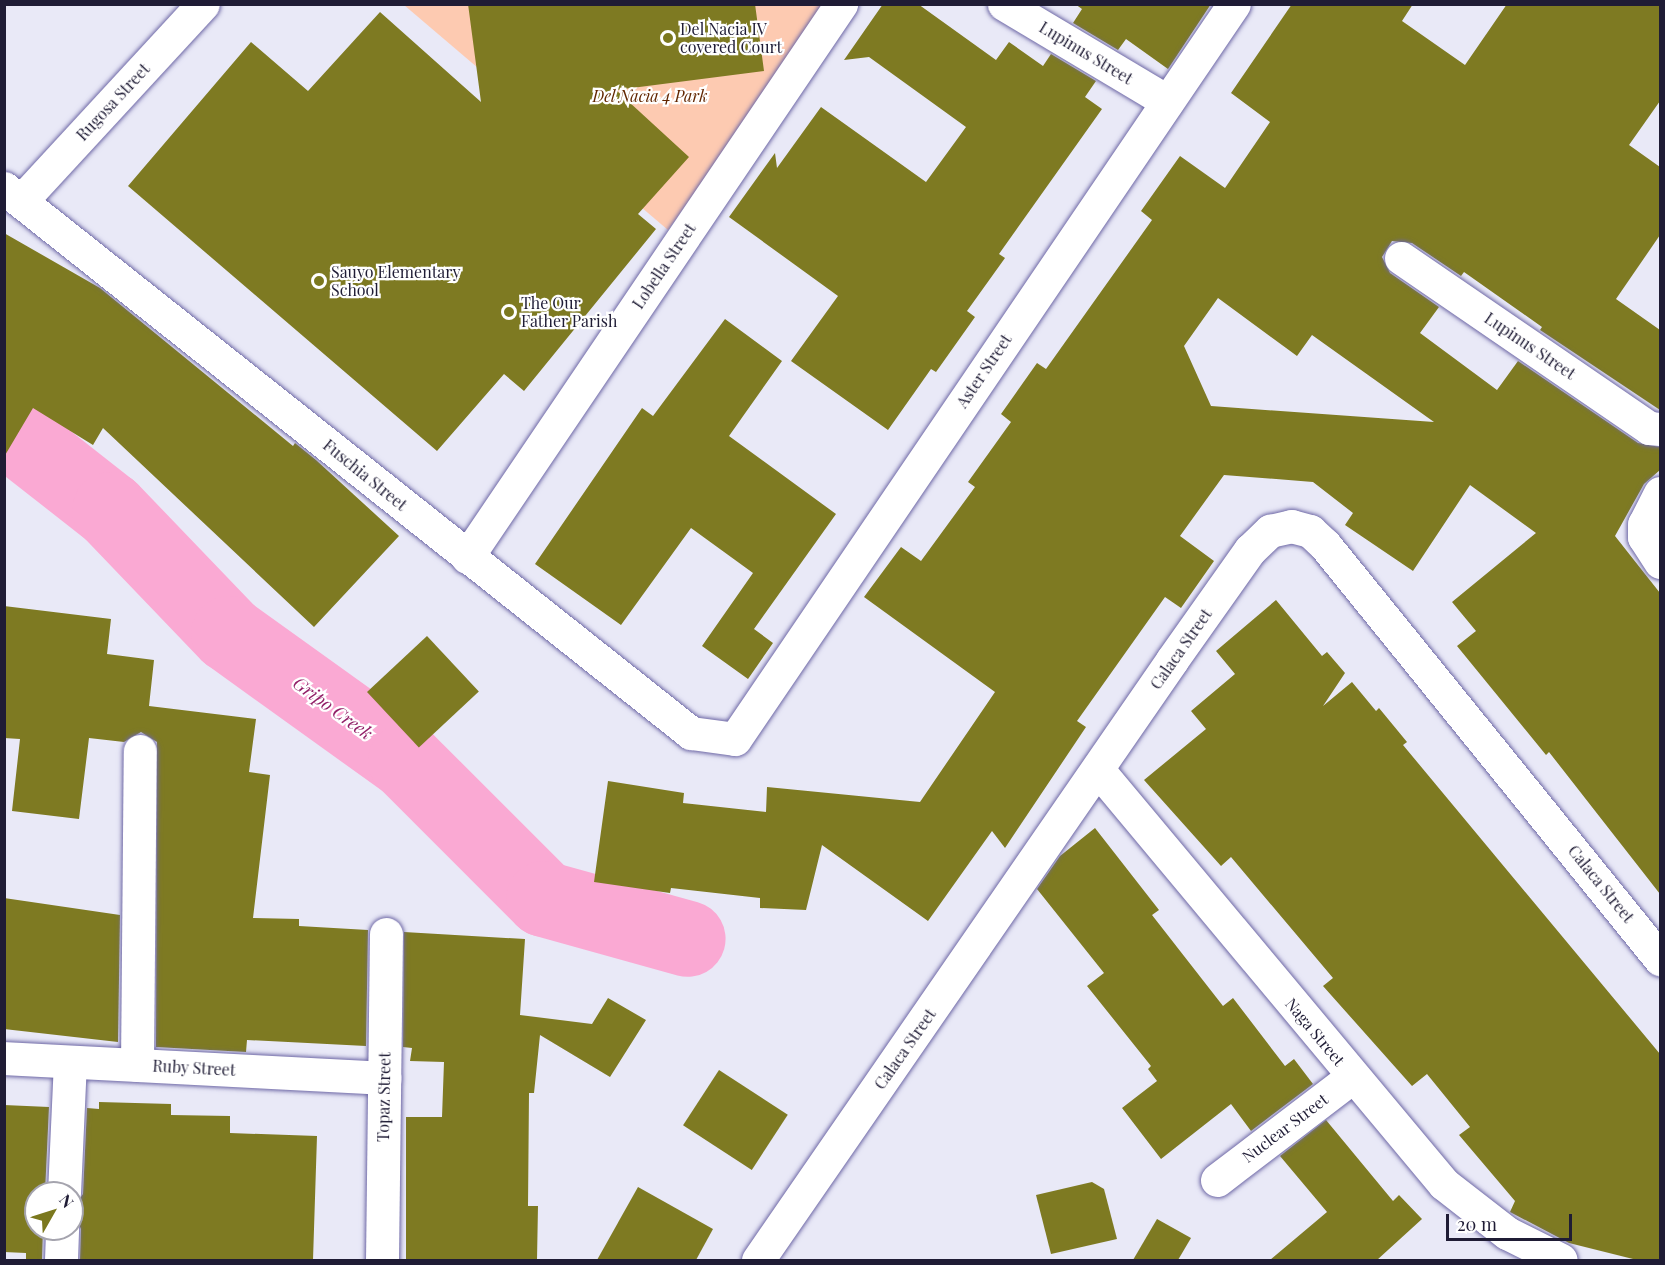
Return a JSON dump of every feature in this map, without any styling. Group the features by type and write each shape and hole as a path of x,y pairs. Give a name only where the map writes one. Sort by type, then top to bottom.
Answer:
{"street":[{"name":"Rugosa Street","path":"14,194 203,4"},
{"name":"Lobella Street","path":"467,557 841,4"},
{"name":"Lupinus Street","path":"1004,4 1167,101"},
{"name":"Aster Street","path":"735,739 1234,4"},
{"name":"Fuschia Street","path":"14,194 690,733 735,739"},
{"name":"Lupinus Street","path":"1401,258 1649,428 1660,429"},
{"path":"1660,493 1644,524 1644,537 1660,562"},
{"name":"Calaca Street","path":"758,1260 1250,550 1270,531 1291,526 1310,531 1660,959"},
{"path":"137,1065 135,900 140,751"},
{"name":"Naga Street","path":"1099,771 1352,1077 1444,1184 1507,1233 1561,1260"},
{"name":"Topaz Street","path":"382,1260 386,934"},
{"name":"Ruby Street","path":"4,1058 384,1078"},
{"path":"65,1181 70,1062"},
{"name":"Nuclear Street","path":"1217,1180 1352,1077"},
{"path":"61,1260 62,1241"}],"green space":[{"name":"Del Nacia 4 Park","path":"404,5 829,5 668,230"}],"building":[{"path":"468,4 755,4 764,71 616,90 689,157 638,214 656,229 524,391 504,374 437,451 128,186 251,42 308,91 380,12 481,102"},
{"path":"883,4 918,4 996,60 1009,42 1043,66 1051,54 1096,81 1085,97 1102,109 999,254 1005,258 967,311 975,317 936,372 931,369 888,430 791,361 838,296 729,217 775,153 777,168 821,107 926,182 966,127 869,57 844,60"},
{"path":"1075,4 1211,4 1168,69 1126,39 1118,50 1073,23 1082,9"},
{"path":"1292,4 1413,4 1402,21 1465,65 1507,4 1660,4 1660,101 1629,145 1660,167 1660,235 1616,299 1660,330 1660,410 1540,330 1542,327 1464,272 1461,276 1412,243 1392,241 1382,257 1390,273 1439,307 1420,333 1497,390 1518,361 1638,443 1660,447 1660,470 1644,484 1615,536 1660,593 1660,894 1549,752 1546,755 1457,646 1476,631 1452,602 1536,533 1470,485 1413,571 1345,525 1353,513 1313,482 1224,475 1180,536 1214,561 1181,608 1165,597 1077,721 1086,727 1005,848 992,831 928,921 822,845 806,910 760,908 760,898 671,888 670,893 594,882 608,781 684,793 683,803 766,812 767,787 920,802 995,692 864,597 901,547 921,561 975,487 968,482 1011,422 1001,414 1037,363 1046,369 1152,220 1141,211 1180,156 1225,188 1270,122 1231,93","holes":["1218,298 1297,356 1312,335 1434,422 1211,406 1184,346"]},
{"path":"4,233 100,288 293,446 295,443 316,460 399,536 314,627 103,428 93,445 33,408 4,457"},
{"path":"725,319 782,361 729,436 836,514 754,629 773,643 748,679 702,646 753,573 691,528 621,625 535,564 642,408 653,416"},
{"path":"1276,600 1322,656 1327,652 1345,673 1323,706 1352,682 1376,711 1379,708 1407,742 1403,745 1660,1054 1660,1260 1637,1260 1569,1243 1510,1212 1515,1201 1459,1135 1470,1127 1427,1074 1412,1086 1323,986 1333,978 1231,857 1221,866 1144,780 1206,729 1191,711 1235,674 1216,651"},
{"path":"4,606 111,619 107,654 154,660 149,706 256,719 249,772 270,775 253,918 299,919 299,926 368,930 366,1046 247,1040 246,1052 156,1047 157,742 141,732 124,742 89,738 79,819 12,811 20,739 4,738"},
{"path":"427,636 479,692 419,748 367,692"},
{"path":"1095,828 1159,910 1152,915 1223,1006 1233,998 1285,1066 1294,1059 1313,1084 1251,1131 1231,1104 1161,1159 1122,1108 1157,1081 1148,1069 1151,1066 1087,986 1104,973 1037,889 1060,856"},
{"path":"4,898 120,915 118,1042 4,1029"},
{"path":"404,932 525,939 520,1015 592,1024 608,998 646,1020 610,1077 540,1035 534,1093 529,1093 528,1206 538,1206 537,1260 406,1260 406,1117 442,1117 444,1062 410,1061 412,1048 403,1047"},
{"path":"719,1070 788,1115 752,1170 683,1125"},
{"path":"99,1102 171,1104 171,1115 230,1116 230,1133 317,1136 313,1260 80,1260 81,1241 84,1241 87,1108 99,1109"},
{"path":"4,1105 49,1107 46,1181 24,1181 24,1241 43,1241 42,1260 26,1260 26,1253 4,1252"},
{"path":"1326,1120 1393,1201 1399,1195 1422,1219 1377,1260 1270,1260 1327,1212 1280,1156"},
{"path":"1092,1182 1104,1189 1117,1239 1051,1254 1036,1195"},
{"path":"638,1187 713,1229 696,1260 597,1260"},
{"path":"1157,1219 1191,1238 1178,1260 1133,1260"}],"waterway":[{"name":"Gripo Creek","path":"4,427 110,510 229,634 406,761 544,899 688,939"}],"place":[{"name":"Del Nacia IV covered Court","path":"668,38"},
{"name":"Sauyo Elementary School","path":"319,281"},
{"name":"The Our Father Parish","path":"509,312"}]}
